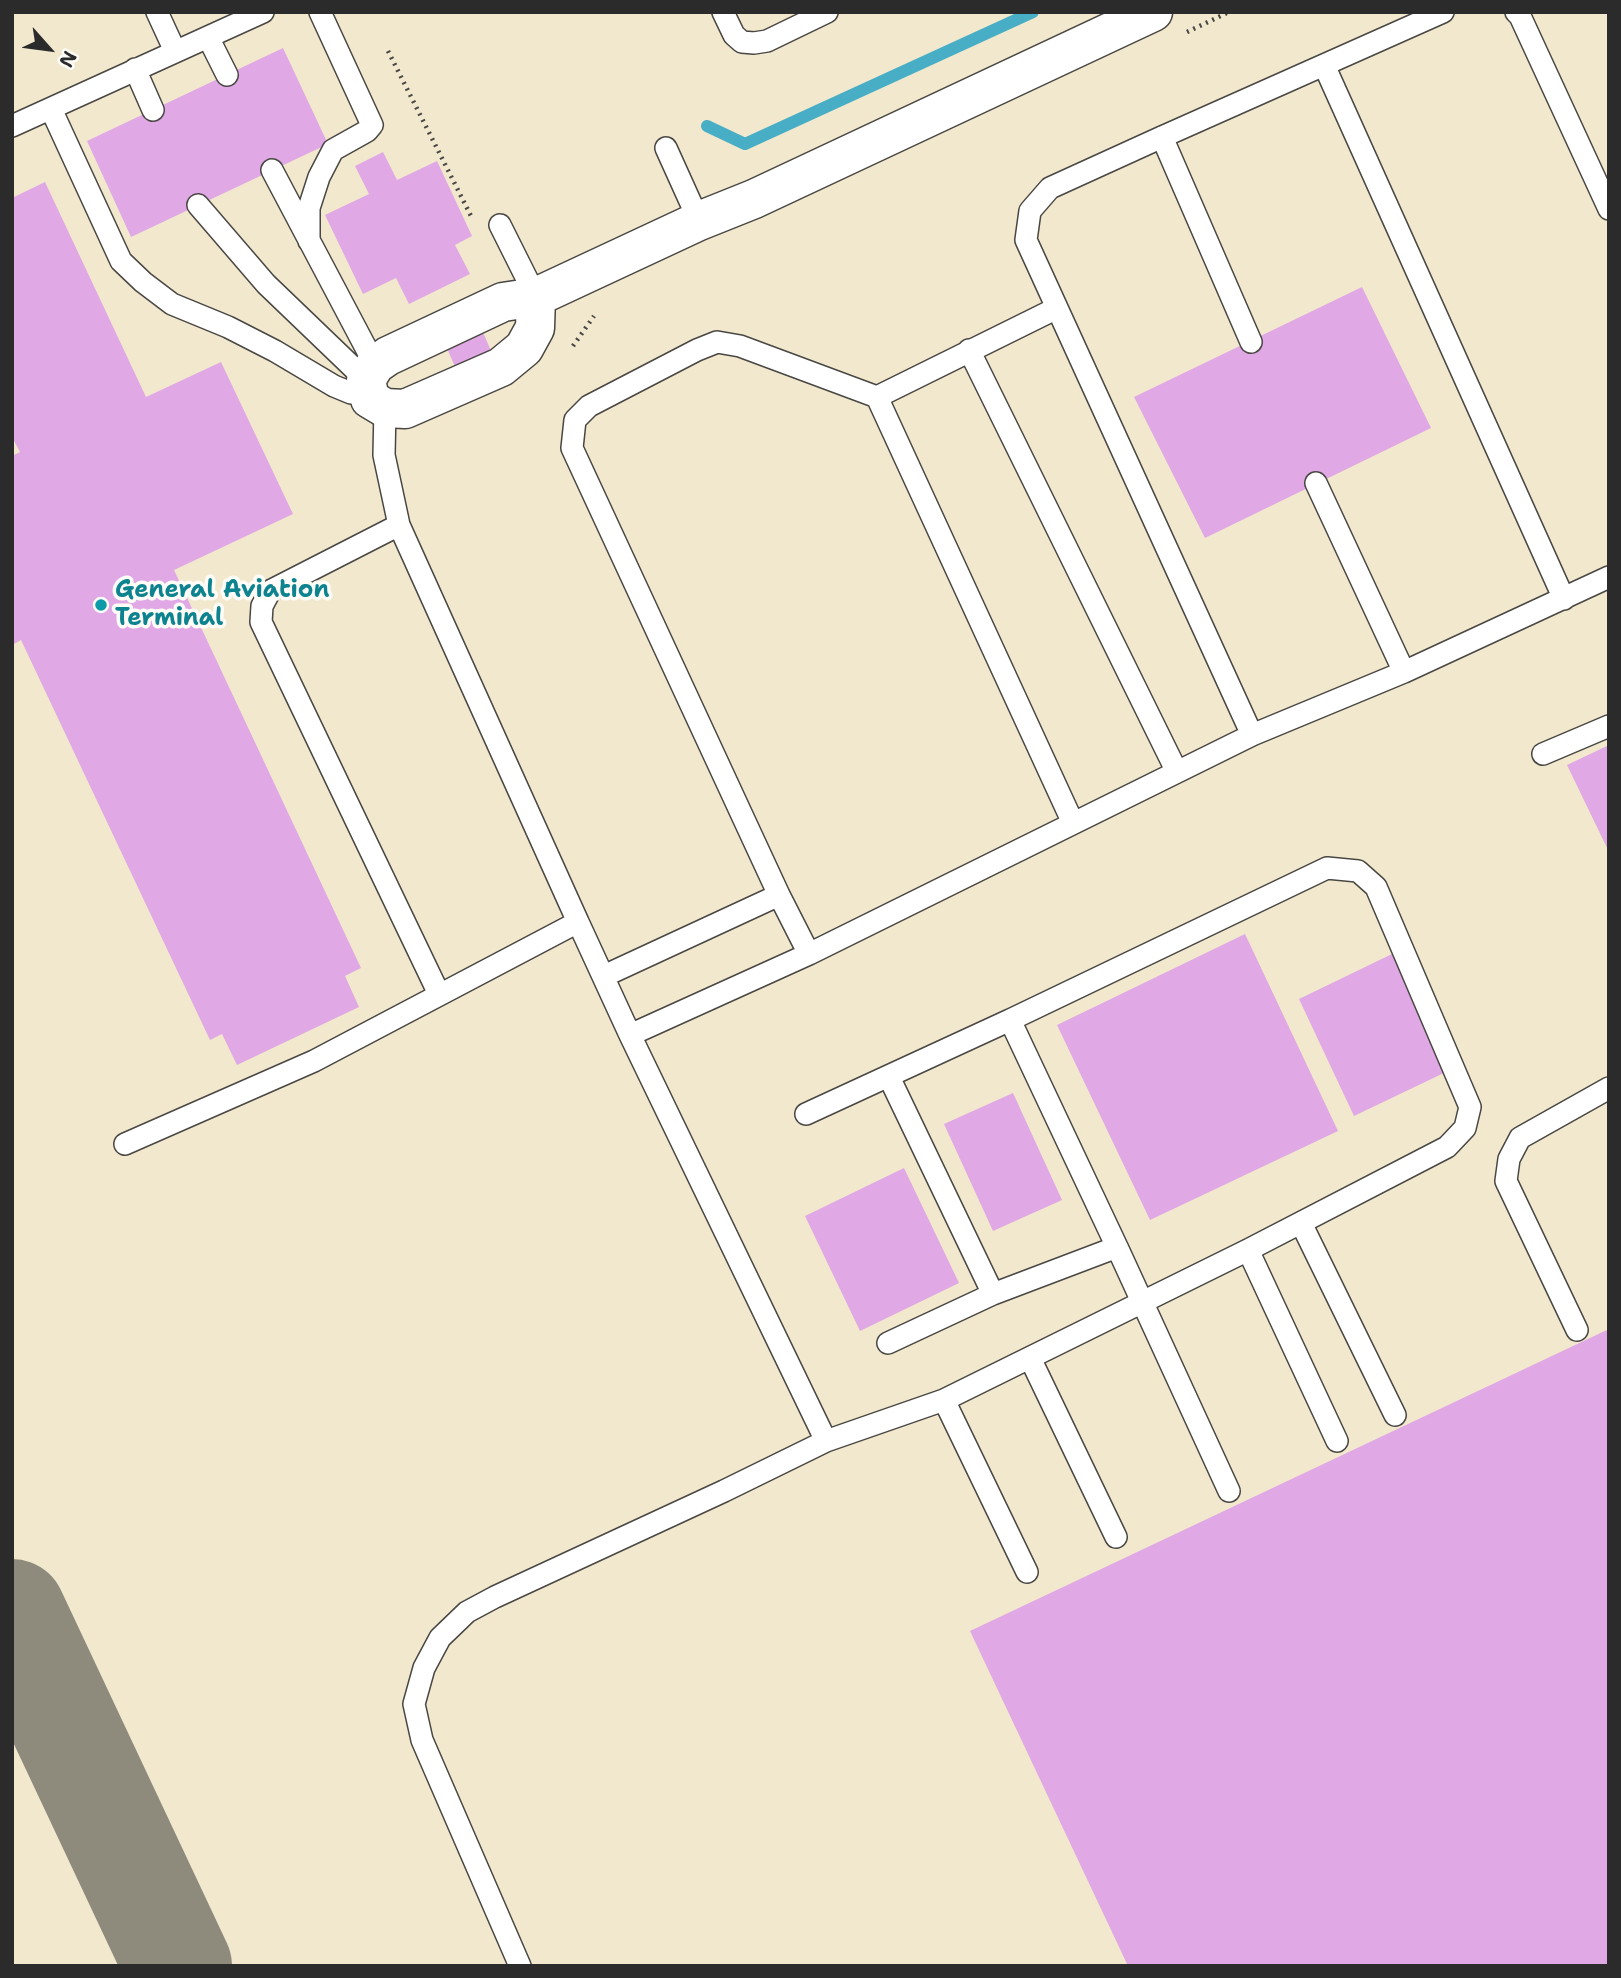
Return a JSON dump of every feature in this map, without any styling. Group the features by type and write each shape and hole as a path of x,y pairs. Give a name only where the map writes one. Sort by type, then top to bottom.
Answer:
{"street":[{"path":"536,297 535,328 524,348 501,367 405,409 373,387 387,356 503,302 536,297 699,220 754,199 1153,12"}],"lane":[{"path":"157,12 175,51"},
{"path":"12,125 263,12"},
{"path":"309,241 309,208 318,177 333,150 367,131 372,125 320,12"},
{"path":"723,12 734,35 742,42 754,43 767,41 827,12"},
{"path":"1252,734 1026,240 1030,211 1050,188 1443,12"},
{"path":"1516,12 1609,209"},
{"path":"208,37 227,75"},
{"path":"1324,65 1564,599"},
{"path":"135,69 153,110"},
{"path":"51,109 121,261 143,282 172,304 228,327 334,386 351,393 373,387"},
{"path":"1162,136 1251,342"},
{"path":"666,148 699,220"},
{"path":"272,170 309,241 373,387 399,525 630,1035 826,1441"},
{"path":"198,205 266,284 373,387"},
{"path":"500,225 536,297"},
{"path":"877,397 1057,308"},
{"path":"808,954 572,448 575,420 589,406 717,342 740,346 877,397 1073,823"},
{"path":"969,350 1177,772"},
{"path":"1316,484 1404,672"},
{"path":"399,525 270,592 262,606 261,622 439,994"},
{"path":"630,1035 808,954 1252,734 1404,672 1609,577"},
{"path":"1543,754 1609,726"},
{"path":"520,1966 422,1740 414,1704 425,1668 440,1638 467,1612 826,1441 944,1400 1248,1250 1447,1147 1465,1128 1470,1107 1376,887 1358,871 1327,868 1010,1020 806,1114"},
{"path":"604,976 779,895"},
{"path":"125,1144 314,1061 578,922"},
{"path":"1010,1020 1229,1491"},
{"path":"889,1077 993,1294"},
{"path":"1577,1330 1506,1181 1509,1159 1520,1138 1609,1088"},
{"path":"1301,1223 1395,1415"},
{"path":"888,1343 993,1294 1117,1247"},
{"path":"1248,1250 1337,1441"},
{"path":"1030,1358 1116,1537"},
{"path":"944,1400 1027,1572"}],"path":[{"path":"388,51 476,226"}],"building":[{"path":"283,48 328,144 131,237 87,141"},
{"path":"383,152 397,180 437,161 472,236 455,245 470,274 409,304 396,278 363,294 325,215 369,194 355,166"},
{"name":"General Aviation Terminal","path":"45,182 146,397 221,362 293,514 174,570 361,968 345,976 359,1007 237,1065 222,1034 210,1040 21,640 12,645 12,456 20,452 12,437 12,198"},
{"path":"1362,287 1431,428 1205,538 1134,397"},
{"path":"482,330 492,353 456,369 446,346"},
{"path":"1609,745 1609,852 1567,765"},
{"path":"1245,934 1338,1131 1150,1220 1057,1025"},
{"path":"1392,954 1448,1071 1354,1116 1299,999"},
{"path":"1013,1093 1062,1200 993,1231 944,1124"},
{"path":"904,1168 959,1283 860,1331 805,1216"},
{"path":"1609,1329 1609,1966 1128,1966 970,1631"}],"waterway":[{"path":"707,126 745,144 1033,12"}],"taxiway":[{"path":"12,1613 178,1966"}],"place":[{"name":"General Aviation Terminal","path":"101,605"}]}
